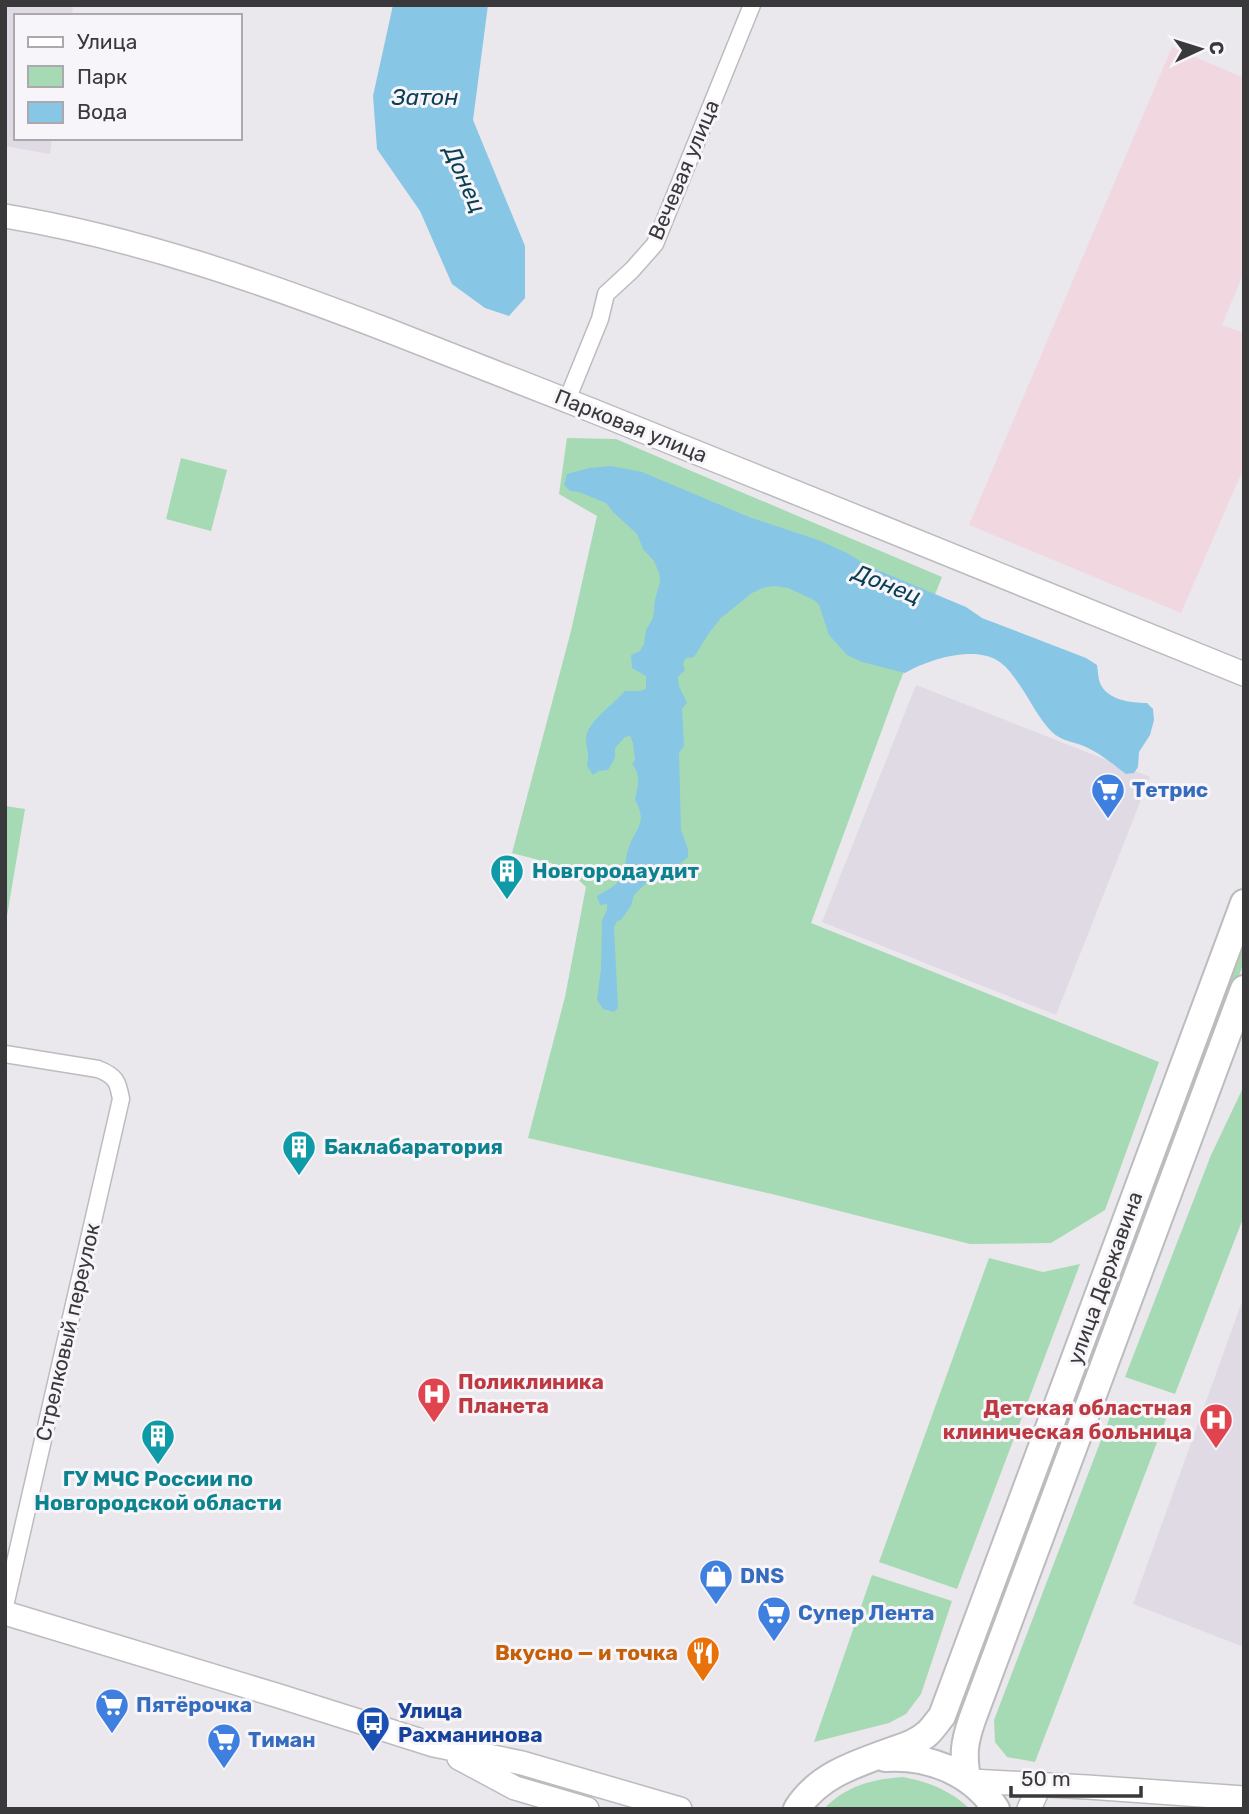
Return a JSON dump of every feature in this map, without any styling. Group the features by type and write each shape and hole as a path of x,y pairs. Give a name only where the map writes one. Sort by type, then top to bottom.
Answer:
{"main road":[{"name":"улица Державина","path":"797,1809 817,1786 835,1773 915,1742 929,1733 942,1716 1244,903"},
{"name":"улица Державина","path":"969,1780 964,1761 965,1741 972,1720 1244,989"},
{"name":"улица Державина","path":"856,1764 879,1758 925,1760 969,1780 996,1809"}],"street":[{"name":"Вечевая улица","path":"567,400 600,319 606,295 654,244 752,5"},
{"name":"Парковая улица","path":"5,216 103,236 204,263 292,293 567,400 1244,674"},
{"name":"Стрелковый переулок","path":"5,1054 98,1069 114,1077 121,1100 5,1606"},
{"path":"5,1613 434,1745 522,1763 680,1809"},
{"path":"434,1745 515,1788 587,1809"},
{"path":"969,1780 1244,1798"},
{"path":"1029,1809 1040,1784"},
{"path":"788,1809 817,1786"}],"shaded area":[{"path":"5,5 73,5 72,14 14,14 14,140 52,140 50,154 5,146"},
{"path":"1172,47 1244,78 1244,272 1222,325 1244,333 1244,467 1181,613 969,525"},
{"path":"916,685 1150,777 1056,1015 822,922"},
{"name":"Детская областная клиническая больница","path":"1244,1296 1244,1647 1133,1604"}],"green space":[{"path":"567,438 616,439 942,577 897,689 811,923 1159,1062 1105,1210 1051,1243 970,1244 776,1195 528,1138 565,997 586,887 565,867 512,853 571,631 597,516 559,494"},
{"path":"181,458 227,470 211,531 166,519"},
{"path":"5,806 25,809 7,916 5,916"},
{"path":"1244,929 1244,962 964,1715 953,1711"},
{"path":"1244,1082 1244,1216 1175,1394 1125,1377 1211,1155"},
{"path":"989,1258 1043,1272 1080,1264 957,1589 879,1562"},
{"path":"1116,1401 1166,1419 1035,1762 1007,1757 995,1742 994,1720"},
{"path":"872,1575 952,1601 921,1694 906,1714 889,1723 814,1742"},
{"path":"903,1777 939,1788 970,1809 824,1809 850,1789"}],"water":[{"name":"Затон","path":"393,5 488,5 473,120 525,246 525,298 509,316 485,308 452,284 420,211 377,149 373,96"},
{"name":"Донец","path":"611,466 642,472 749,517 818,540 868,566 966,607 982,618 1086,658 1097,665 1100,683 1108,693 1127,701 1147,703 1153,709 1154,720 1150,735 1139,752 1138,767 1134,773 1126,774 1091,750 1056,735 1043,722 1011,673 991,657 966,654 953,656 905,673 862,662 847,655 829,635 819,605 814,600 788,588 765,587 752,593 721,618 694,657 686,658 683,663 685,670 678,677 687,703 682,709 684,746 679,753 681,830 688,857 665,877 658,881 648,881 634,895 631,906 621,920 617,921 614,927 618,1008 614,1012 603,1009 597,1000 602,920 607,904 600,905 597,896 616,884 622,875 641,814 635,800 638,776 632,764 635,760 630,736 625,737 615,748 615,758 608,770 593,775 587,766 586,738 591,726 625,691 646,689 646,676 632,668 631,655 640,651 644,644 646,630 653,618 660,582 654,561 643,549 637,534 606,503 570,491 564,485 567,474"}],"place":[{"name":"Тетрис","path":"1108,820"},
{"name":"Новгородаудит","path":"507,901"},
{"name":"Баклабаратория","path":"299,1177"},
{"name":"Поликлиника Планета","path":"434,1424"},
{"name":"Детская областная клиническая больница","path":"1216,1450"},
{"name":"ГУ МЧС России по Новгородской области","path":"158,1466"},
{"name":"DNS","path":"716,1606"},
{"name":"Супер Лента","path":"774,1643"},
{"name":"Вкусно — и точка","path":"703,1683"},
{"name":"Пятёрочка","path":"112,1735"},
{"name":"Улица Рахманинова","path":"373,1753"},
{"name":"Тиман","path":"224,1770"}]}
